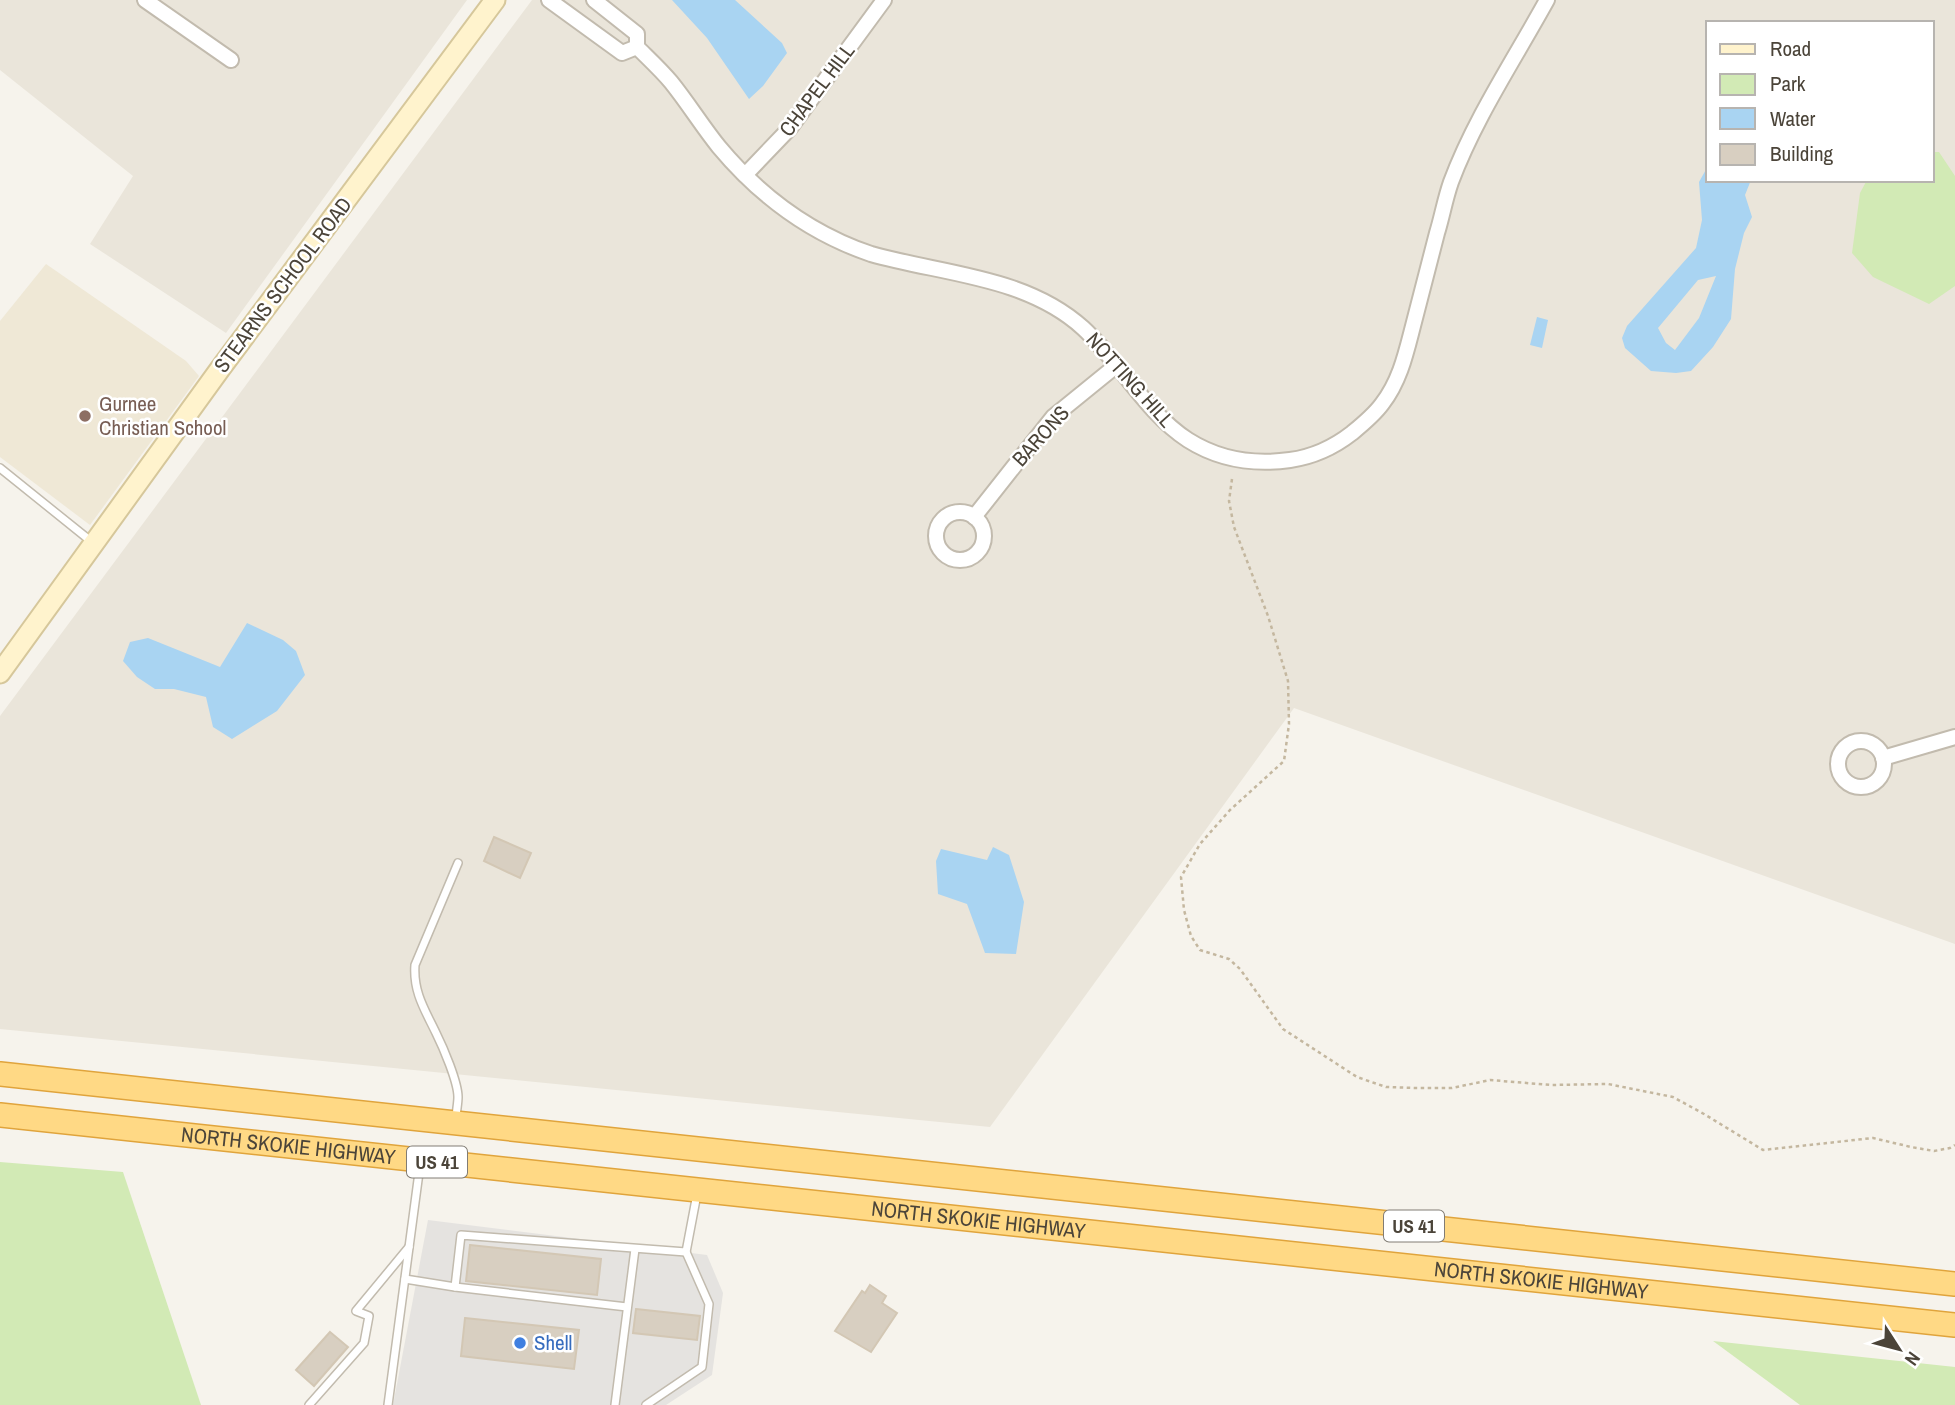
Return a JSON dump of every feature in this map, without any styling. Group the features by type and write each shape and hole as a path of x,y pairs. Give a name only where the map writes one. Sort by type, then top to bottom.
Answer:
{"highway":[{"name":"NORTH SKOKIE HIGHWAY","path":"0,1074 1955,1284"},
{"name":"NORTH SKOKIE HIGHWAY","path":"0,1115 1955,1325"}],"main road":[{"name":"STEARNS SCHOOL ROAD","path":"0,673 93,543 495,0"}],"street":[{"path":"145,0 231,60"},
{"path":"549,0 622,53 637,47"},
{"name":"NOTTING HILL","path":"594,0 637,34 637,47 670,80 719,146 745,175 795,218 849,247 897,262 1009,287 1040,300 1081,327 1176,431 1199,447 1216,454 1258,462 1305,457 1332,446 1369,419 1383,403 1401,369 1449,187 1463,151 1547,0"},
{"name":"CHAPEL HILL","path":"745,175 790,128 884,0"},
{"name":"BARONS","path":"974,517 1053,417 1117,365"},
{"path":"1882,758 1955,737"}],"lane":[{"path":"0,468 93,543"},
{"path":"455,1123 458,1094 438,1036 419,1000 414,979 415,965 458,863"},
{"path":"388,1405 421,1161"},
{"path":"646,1405 702,1367 709,1304 686,1252 698,1190"},
{"path":"455,1287 461,1235 686,1252"},
{"path":"309,1405 364,1343 369,1316 356,1311 409,1246"},
{"path":"615,1405 635,1249"},
{"path":"405,1279 628,1307"}],"path":[{"path":"1233,480 1229,501 1234,527 1268,616 1288,681 1289,724 1284,761 1230,810 1200,844 1181,877 1191,936 1200,950 1229,959 1240,969 1283,1030 1357,1077 1386,1087 1452,1088 1490,1080 1551,1085 1608,1084 1673,1097 1763,1150 1873,1138 1934,1151 1955,1145"}],"shaded area":[{"path":"0,0 467,0 226,333 90,244 133,176 0,70"},
{"path":"532,0 1955,0 1955,944 1294,708 990,1127 0,1029 0,716"},
{"name":"Gurnee Christian School","path":"46,264 186,361 199,376 90,525 0,457 0,321"},
{"path":"428,1220 707,1255 723,1293 712,1375 666,1405 393,1405"}],"green space":[{"path":"1934,152 1939,152 1955,176 1955,286 1929,304 1873,277 1852,253 1860,193 1866,182 1934,182"},
{"path":"0,1162 123,1172 201,1405 0,1405"},
{"path":"1713,1341 1955,1367 1955,1405 1800,1405"}],"water":[{"path":"672,0 735,0 782,43 787,53 763,86 749,99 707,38"},
{"path":"1706,170 1706,182 1750,182 1745,195 1752,217 1744,233 1735,269 1731,319 1713,347 1691,371 1651,371 1625,348 1622,338 1627,326 1696,248 1702,220 1699,182","holes":["1716,276 1699,318 1675,350 1666,343 1658,328 1698,280"]},
{"path":"1537,317 1548,320 1542,348 1530,345"},
{"path":"247,623 283,640 296,651 305,675 277,711 232,739 213,727 206,697 174,689 155,689 137,677 123,661 130,642 148,638 220,667"},
{"path":"993,847 1009,855 1024,902 1016,954 985,953 967,904 938,894 936,861 941,849 987,860"}],"building":[{"path":"494,837 531,853 520,878 484,861"},
{"name":"Shell","path":"470,1245 601,1259 597,1295 466,1281"},
{"path":"870,1285 886,1296 882,1303 897,1313 871,1352 835,1331 862,1291 865,1293"},
{"name":"Shell","path":"636,1309 700,1316 697,1340 633,1333"},
{"name":"Shell","path":"465,1318 579,1330 574,1369 461,1356"},
{"path":"330,1332 348,1347 314,1386 296,1370"}],"place":[{"name":"Gurnee Christian School","path":"85,416"},
{"name":"Shell","path":"520,1343"}]}
